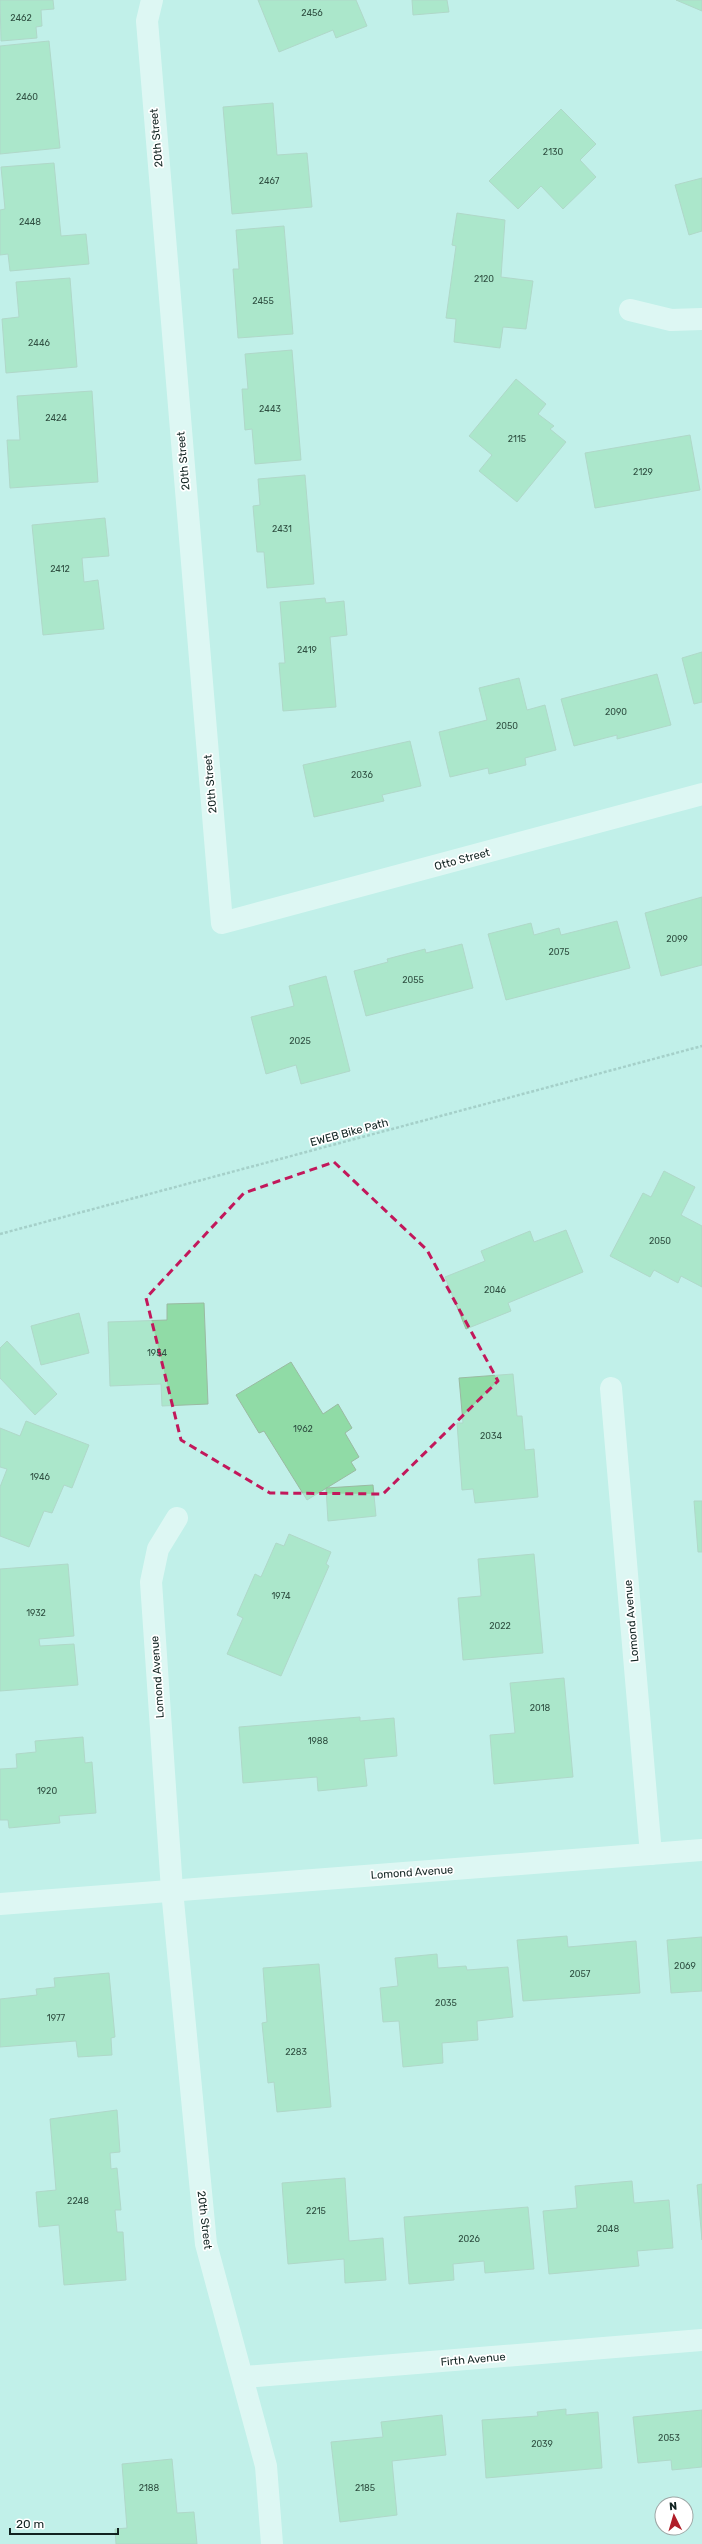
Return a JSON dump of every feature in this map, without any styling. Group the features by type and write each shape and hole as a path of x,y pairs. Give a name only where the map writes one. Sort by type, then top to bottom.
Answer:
{"street":[{"name":"20th Street","path":"152,0 147,21 222,923"},
{"path":"630,310 671,320 702,319"},
{"name":"Otto Street","path":"222,923 702,794"},
{"name":"Lomond Avenue","path":"610,1388 651,1854"},
{"name":"Lomond Avenue","path":"172,1890 151,1582 158,1549 177,1518"},
{"name":"Lomond Avenue","path":"0,1904 702,1850"},
{"name":"20th Street","path":"172,1890 206,2244 244,2377 266,2466 272,2544"},
{"name":"Firth Avenue","path":"244,2377 702,2340"}],"path":[{"name":"EWEB Bike Path","path":"0,1234 702,1046"}],"highlighted area":[{"path":"334,1162 427,1250 498,1381 383,1494 270,1493 181,1440 146,1298 244,1193"}],"building":[{"path":"0,0 53,0 54,9 41,10 42,26 36,27 37,38 1,41"},
{"path":"258,0 356,0 367,26 336,38 333,30 279,52"},
{"path":"412,0 447,0 449,12 413,15"},
{"path":"676,0 702,0 702,11"},
{"path":"49,41 60,148 0,154 0,46"},
{"path":"273,103 277,155 307,153 312,207 232,214 223,107"},
{"path":"561,109 596,144 580,160 596,177 563,209 541,186 518,209 489,181"},
{"path":"54,163 61,236 86,234 89,264 10,271 8,254 0,255 0,210 5,209 1,167"},
{"path":"702,178 702,231 689,235 675,185"},
{"path":"457,213 505,220 501,277 533,281 526,329 503,327 500,348 454,342 456,319 446,318 456,246 452,245"},
{"path":"284,226 293,334 238,338 233,269 239,269 236,230"},
{"path":"70,278 77,367 6,373 2,319 19,317 16,282"},
{"path":"292,350 301,460 255,464 252,429 245,430 242,389 248,389 245,354"},
{"path":"516,379 546,404 538,414 554,426 550,429 566,442 517,502 479,471 492,455 469,436"},
{"path":"92,391 98,482 10,488 7,440 20,440 17,396"},
{"path":"690,435 700,490 595,508 585,453"},
{"path":"305,475 314,584 267,588 264,552 257,552 253,506 260,505 258,479"},
{"path":"105,518 109,556 82,558 84,582 98,580 104,629 43,635 32,525"},
{"path":"325,598 326,603 344,601 347,635 330,637 336,707 283,711 279,663 285,663 280,602"},
{"path":"702,652 702,702 694,704 682,658"},
{"path":"657,674 671,725 617,739 617,735 574,746 561,699"},
{"path":"519,678 527,710 545,705 556,750 525,758 526,765 489,774 488,768 450,777 439,732 487,720 479,688"},
{"path":"410,741 421,786 382,795 384,801 314,817 303,765"},
{"path":"702,897 702,965 661,976 645,913"},
{"path":"617,921 630,968 506,1000 488,934 531,923 534,935 559,928 561,935"},
{"path":"462,944 473,988 366,1016 354,971 388,962 387,959 425,949 426,953"},
{"path":"326,976 350,1071 301,1084 296,1065 266,1074 251,1017 294,1006 289,986"},
{"path":"664,1171 695,1187 681,1215 702,1226 702,1287 681,1276 678,1283 654,1270 650,1277 610,1256 643,1193 651,1197"},
{"path":"566,1230 583,1272 508,1303 511,1311 466,1329 445,1277 485,1261 481,1251 530,1231 534,1242"},
{"path":"204,1303 208,1404 162,1406 161,1384 110,1386 108,1322 167,1320 167,1304"},
{"path":"79,1313 89,1353 41,1365 31,1326"},
{"path":"7,1341 57,1394 35,1415 0,1378 0,1348"},
{"path":"291,1362 323,1414 338,1404 352,1428 345,1433 359,1457 351,1462 356,1470 307,1500 264,1431 259,1433 236,1395"},
{"path":"513,1374 517,1416 522,1416 525,1450 534,1449 538,1497 475,1503 473,1489 462,1490 457,1423 463,1423 459,1378"},
{"path":"26,1421 89,1445 72,1488 64,1485 52,1513 44,1511 29,1547 0,1536 0,1487 7,1469 0,1467 0,1428 20,1436"},
{"path":"373,1485 376,1516 328,1521 326,1488"},
{"path":"694,1501 702,1501 702,1552 698,1552"},
{"path":"289,1534 331,1552 326,1564 329,1566 281,1676 227,1654 243,1618 237,1615 255,1574 261,1577 276,1543 284,1546"},
{"path":"534,1554 543,1653 463,1660 458,1598 481,1596 478,1559"},
{"path":"68,1564 74,1636 39,1639 40,1646 74,1644 78,1685 0,1691 0,1569"},
{"path":"564,1678 573,1777 494,1784 490,1735 515,1733 510,1683"},
{"path":"360,1717 360,1721 394,1718 397,1756 364,1759 367,1786 318,1791 317,1777 243,1783 239,1727"},
{"path":"83,1737 85,1763 92,1762 96,1813 59,1816 60,1823 9,1828 8,1820 0,1820 0,1769 17,1768 16,1754 36,1752 35,1741"},
{"path":"567,1936 568,1947 636,1941 640,1993 523,2001 517,1940"},
{"path":"702,1937 702,1991 671,1993 667,1940"},
{"path":"437,1954 438,1968 466,1966 467,1970 508,1967 513,2017 477,2021 478,2040 442,2043 443,2063 403,2067 399,2021 383,2022 380,1988 398,1986 395,1958"},
{"path":"319,1964 331,2107 277,2112 274,2082 268,2083 262,2023 267,2022 263,1968"},
{"path":"109,1973 115,2037 111,2038 112,2055 78,2057 76,2041 0,2047 0,1999 37,1995 36,1989 55,1987 54,1978"},
{"path":"117,2110 120,2152 110,2153 111,2169 117,2168 121,2210 115,2210 117,2232 123,2232 126,2280 64,2285 59,2225 39,2227 36,2192 56,2190 50,2119"},
{"path":"345,2178 349,2241 383,2238 386,2280 345,2283 344,2259 288,2264 282,2183"},
{"path":"632,2181 634,2203 669,2200 673,2248 637,2251 639,2266 549,2274 543,2211 577,2208 575,2186"},
{"path":"702,2184 702,2240 697,2185"},
{"path":"528,2207 534,2269 485,2273 484,2261 453,2264 454,2280 409,2284 404,2217"},
{"path":"566,2409 566,2415 598,2412 602,2468 486,2478 482,2420 538,2416 537,2412"},
{"path":"702,2410 702,2467 672,2470 671,2460 638,2463 633,2417"},
{"path":"442,2415 446,2455 392,2461 397,2515 340,2522 331,2442 383,2437 381,2422"},
{"path":"172,2459 177,2513 194,2512 197,2544 116,2544 115,2529 127,2528 122,2464"}]}
